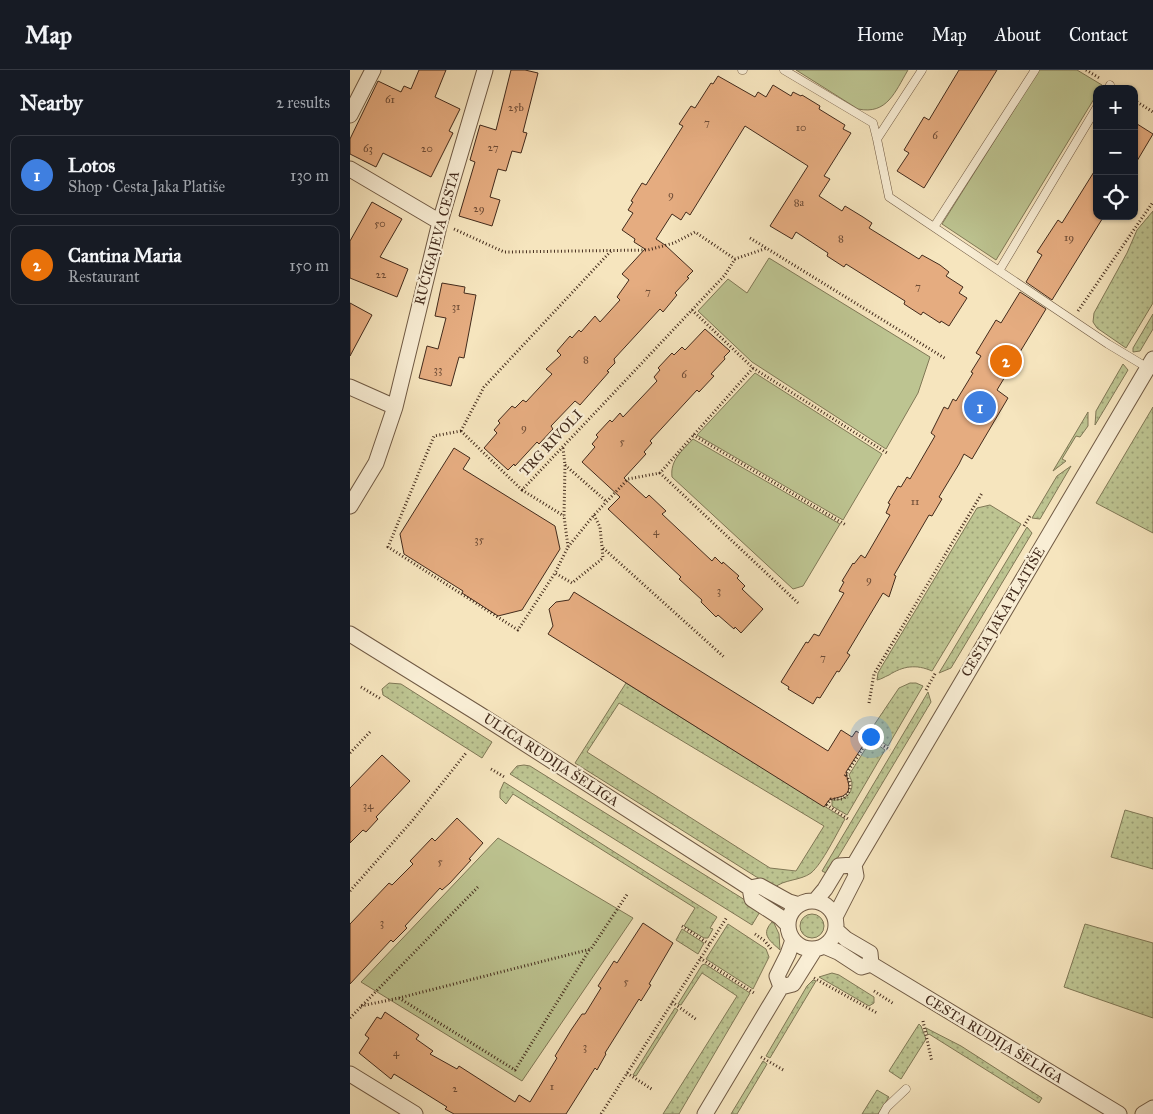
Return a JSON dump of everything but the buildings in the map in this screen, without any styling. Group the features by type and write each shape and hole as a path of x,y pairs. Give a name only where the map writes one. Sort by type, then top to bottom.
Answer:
{"street":[{"path":"350,115 373,70"},
{"name":"RUČIGAJEVA CESTA","path":"350,506 376,463 395,407 440,222 485,70"},
{"path":"350,169 440,222"},
{"name":"CESTA JAKA PLATIŠE","path":"836,923 856,876 854,865 1150,364"},
{"path":"350,387 395,407"},
{"name":"ULICA RUDIJA ŠELIGA","path":"350,634 479,714 750,888 760,886 788,902 799,905"},
{"path":"815,901 839,866 854,865"},
{"name":"ULICA RUDIJA ŠELIGA","path":"750,888 752,899 780,917 791,932"},
{"path":"705,1114 781,986 793,984 819,948 832,940 836,923 828,906 815,901 808,901 799,905 791,913 788,954 777,976 781,986"},
{"name":"CESTA RUDIJA ŠELIGA","path":"836,923 846,939 870,953 871,964"},
{"path":"791,932 803,948 819,948"},
{"name":"CESTA RUDIJA ŠELIGA","path":"819,948 838,952 861,967 871,964 1119,1114"},
{"path":"350,1074 415,1114"},
{"path":"1143,1114 1153,1108"}],"lane":[{"path":"784,70 873,123 889,197 1073,320 1150,364"},
{"path":"877,139 922,70"},
{"path":"934,227 1035,70"},
{"path":"999,271 1093,114"},
{"path":"883,1114 906,1089"}],"path":[{"path":"1138,103 1153,112"},
{"path":"1073,320 1101,275 1153,202"},
{"path":"440,222 504,252 648,250 674,243 695,232 735,259 767,248"},
{"path":"750,238 946,358"},
{"path":"611,251 484,387 461,431 434,436 388,546 518,630 555,573 568,546 606,501 628,479 660,473 753,368"},
{"name":"TRG RIVOLI","path":"461,431 522,490 725,275 735,259"},
{"path":"692,310 753,368 887,453"},
{"path":"693,435 846,525"},
{"path":"563,447 565,465 564,516 568,546"},
{"path":"565,465 606,501"},
{"path":"660,473 798,603"},
{"path":"522,490 564,516"},
{"path":"869,703 874,674 982,493"},
{"path":"555,573 572,583 603,558 600,527 594,515"},
{"path":"1024,526 1030,516"},
{"path":"602,547 724,657"},
{"path":"926,690 936,672"},
{"path":"361,687 381,699"},
{"path":"350,753 370,732"},
{"path":"862,732 890,750"},
{"path":"848,819 827,805 831,798 843,798 849,791 850,786 846,776 870,737"},
{"path":"350,891 412,821 466,753"},
{"path":"491,769 506,778"},
{"path":"350,1018 478,887"},
{"path":"399,998 515,1070 628,893"},
{"path":"601,1114 727,917"},
{"path":"682,926 709,944"},
{"path":"755,934 765,940 773,952"},
{"path":"361,1006 591,949"},
{"path":"700,958 754,993"},
{"path":"810,976 877,1013"},
{"path":"874,991 894,1004"},
{"path":"672,1002 697,1020"},
{"path":"923,1021 932,1062"},
{"path":"761,1057 785,1071"},
{"path":"627,1073 653,1090"}],"green space":[{"path":"796,70 908,70 889,100 876,109 868,110 858,109"},
{"path":"1039,70 1077,70 1102,85 1093,85 1093,101 996,260 942,224"},
{"path":"1153,211 1153,303 1126,348 1097,328 1093,322 1094,313 1127,253 1137,230"},
{"path":"769,258 930,357 918,393 886,449 752,362 698,311 728,279 747,293"},
{"path":"1153,314 1153,329 1140,351 1133,352 1133,348"},
{"path":"1123,364 1128,370 1095,425 1096,411"},
{"path":"755,373 882,454 843,520 697,435"},
{"path":"1153,407 1153,533 1096,503"},
{"path":"1088,412 1088,426 1080,437 1076,436 1062,459 1066,461 1053,471"},
{"path":"693,439 840,524 803,586 793,589 672,477 675,461"},
{"path":"1071,466 1040,519 1032,518 1057,476"},
{"path":"990,505 1021,524 932,671 920,667 910,667 877,680 882,666 977,508"},
{"path":"1027,527 1032,533 951,668 939,673"},
{"path":"389,683 401,684 492,742 482,758 383,695 382,689"},
{"path":"626,683 845,819 824,856 811,873 807,876 782,883 774,888 575,763","holes":["619,703 824,826 796,871 770,868 587,752"]},
{"path":"910,683 923,686 888,746 871,735 870,731 899,688"},
{"path":"928,692 931,702 828,874 822,871"},
{"path":"871,740 885,750 847,815 832,806 832,800 843,798 849,793 852,785 849,775"},
{"path":"517,766 530,766 761,910 752,925 510,774"},
{"path":"504,782 717,917 710,928 713,929 708,938 704,938 684,926 695,908 513,794 506,804 500,798 500,791"},
{"path":"1125,810 1153,818 1153,869 1111,857"},
{"path":"498,838 633,918 522,1081 361,982"},
{"path":"812,914 817,915 823,921 823,931 817,937 812,938 807,937 801,931 800,926 801,921 807,915"},
{"path":"773,921 779,934 780,950 770,940 767,933"},
{"path":"728,924 766,949 769,957 753,989 706,959"},
{"path":"1085,924 1153,943 1153,1018 1064,987"},
{"path":"682,929 704,943 698,954 676,940"},
{"path":"705,964 750,993 679,1114 663,1114 737,996 702,973 681,1005 678,1004 702,965"},
{"path":"832,973 839,975 874,997 874,1003 869,1006 819,977"},
{"path":"813,980 816,981 770,1058 766,1056 807,986"},
{"path":"675,1008 678,1010 636,1076 633,1075"},
{"path":"919,1024 926,1039 901,1079 889,1071"},
{"path":"926,1028 961,1046 1042,1098 1039,1103 928,1035"},
{"path":"763,1061 767,1064 737,1114 731,1114"},
{"path":"877,1090 889,1097 878,1114 862,1114"}],"place":[{"name":"Cantina Maria","path":"1006,361"},
{"name":"Lotos","path":"980,407"}]}
